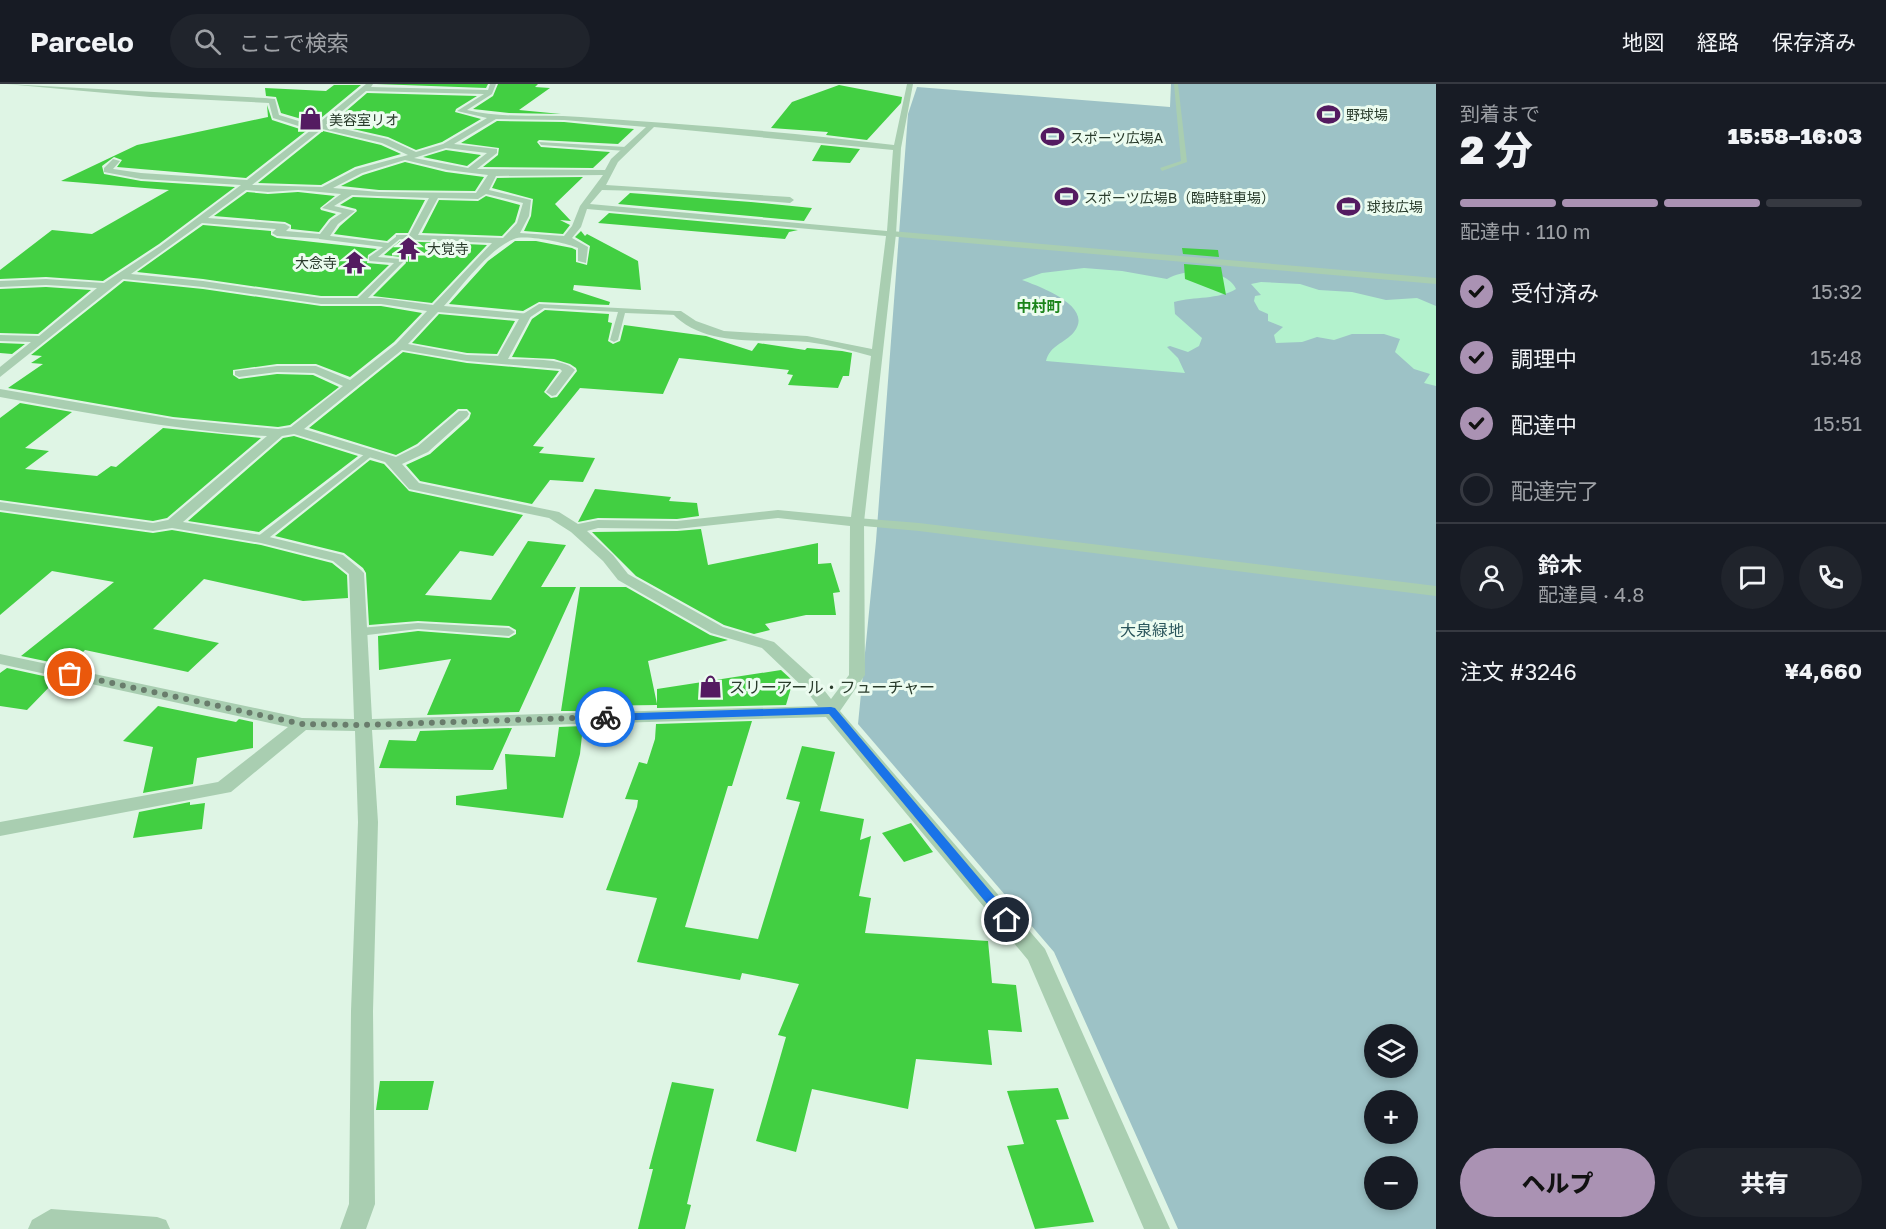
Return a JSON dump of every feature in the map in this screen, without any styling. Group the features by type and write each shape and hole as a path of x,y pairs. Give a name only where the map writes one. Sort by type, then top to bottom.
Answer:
{"street":[{"path":"10,84 150,95 272,101 276,116 385,141 413,154"},
{"path":"831,711 857,675 857,522 891,234 897,148 910,84"},
{"path":"0,373 106,286 163,248 247,185 366,87 491,88"},
{"path":"491,88 461,111 494,117 564,118 897,148"},
{"path":"322,190 359,171 446,146 494,117"},
{"path":"566,239 576,227 584,206 599,188 614,161 652,125"},
{"path":"446,146 494,152 471,170"},
{"path":"402,157 432,165 493,172 574,170 608,173"},
{"path":"116,161 107,170 141,176 247,185 268,189 298,187 434,197 478,196 484,191 493,172"},
{"path":"599,188 784,201"},
{"path":"295,430 400,346 496,245 511,238 526,212 528,202 484,191"},
{"path":"198,220 285,227 277,233 322,237 327,234 334,222 350,210 326,208 350,192"},
{"path":"412,238 434,197"},
{"path":"584,206 1436,281"},
{"path":"399,237 566,239 583,248 583,261"},
{"path":"120,276 203,284 321,301 361,300 526,316 502,360"},
{"path":"0,284 46,282 106,286"},
{"path":"677,313 691,324 716,334 807,339 850,346 876,354"},
{"path":"0,338 41,339"},
{"path":"400,346 467,358 563,366 569,370 552,392"},
{"path":"239,373 277,369 316,370 351,385"},
{"path":"0,393 177,425 225,431 278,433 295,430 390,459 414,486 554,515 576,529 608,558 623,577 717,630 768,645 811,685 1036,955 1157,1229"},
{"path":"394,463 423,449 463,414"},
{"path":"172,524 278,433"},
{"path":"0,506 153,527 172,524 261,539 338,558 356,573 368,822 362,1011 362,1204 352,1229"},
{"path":"576,529 598,524 678,525 778,514 919,527 1436,591"},
{"path":"0,658 302,724 363,725 831,711"},
{"path":"0,829 224,787 302,724"},
{"path":"41,1229 51,1221 157,1229"}],"lane":[{"path":"1162,169 1184,162 1176,84"},
{"path":"541,143 626,149"},
{"path":"322,237 388,245"},
{"path":"361,300 400,261 372,259 399,237"},
{"path":"526,316 543,306 677,313"},
{"path":"614,340 622,310"},
{"path":"261,539 370,453"},
{"path":"359,632 418,626 509,632"}],"green space":[{"name":"大泉緑地","path":"1171,84 1436,84 1436,1229 1178,1229 1054,952 858,724 876,541 908,114 917,87 1170,107"}],"sand":[{"path":"1084,268 1122,271 1167,279 1184,273 1204,272 1224,277 1236,289 1222,295 1174,302 1175,314 1202,338 1199,346 1188,352 1167,347 1178,358 1185,373 1046,361 1051,351 1074,332 1078,323 1077,314 1062,298 1022,280 1042,273"},
{"path":"1261,282 1300,284 1319,290 1352,292 1386,300 1417,298 1436,306 1436,386 1424,383 1430,374 1414,369 1395,352 1400,339 1384,334 1352,334 1334,340 1317,337 1302,342 1276,343 1274,335 1283,327 1268,321 1268,314 1259,310 1254,301 1255,296 1261,295 1251,284"}],"building":[{"path":"376,84 488,84 486,88"},
{"path":"498,84 538,84 535,87 550,88 519,110 561,114 509,113 473,109 493,96"},
{"path":"334,85 361,85 315,123 281,113 276,97 266,96 265,88 326,91"},
{"path":"839,85 902,97 901,103 867,140 826,135 828,132 771,128 792,102"},
{"path":"367,93 477,96 456,109 455,112 481,119 442,142 416,150 388,137 331,124"},
{"path":"267,105 272,120 306,131 246,178 117,167 122,160 114,157 102,166 104,174 141,181 235,187 159,244 103,281 46,277 0,279 0,270 52,230 92,234 169,190 61,181 137,145 268,117"},
{"path":"497,121 564,122 634,129 618,144 539,140 537,142 541,147 610,152 593,168 483,167 498,155 499,148 461,143"},
{"path":"323,131 381,145 401,154 355,167 321,185 258,183"},
{"path":"821,145 860,149 850,163 812,161"},
{"path":"446,150 481,155 467,166 423,157"},
{"path":"405,162 446,172 484,177 475,191 379,190 341,186 363,175"},
{"path":"583,177 555,204 571,221 560,220 570,225 563,234 524,231 531,216 533,199 492,188 497,178"},
{"path":"247,192 268,194 298,192 335,196 320,208 336,214 319,232 291,229 291,225 285,222 214,216"},
{"path":"630,193 812,208 804,221 618,204"},
{"path":"486,196 520,205 515,222 502,236 422,233 439,200 478,201"},
{"path":"353,197 425,200 408,233 396,233 387,241 334,234 357,211 340,205"},
{"path":"609,213 798,230 789,232 785,239 598,223"},
{"path":"203,225 271,231 271,235 277,238 377,249 368,255 367,263 389,265 357,296 321,296 137,272"},
{"path":"581,231 585,236 587,234 638,261 641,290 574,285 573,290 610,302 609,305 539,302 523,311 449,304 488,261 515,241 536,241 572,248 576,250 576,262 587,265 590,246 575,237"},
{"path":"400,241 487,245 432,303 373,296 406,263 401,257 384,255"},
{"path":"1182,248 1218,250 1219,257 1183,254"},
{"path":"1184,264 1221,267 1226,295 1185,279"},
{"path":"124,281 203,289 321,306 381,306 422,313 394,342 350,377 316,364 277,364 233,370 233,375 239,379 277,374 313,375 339,387 290,425 278,427 173,417 8,388 43,364 31,363 42,356 31,355"},
{"path":"46,287 91,290 38,334 0,333 0,289"},
{"path":"545,310 609,314 608,322 612,323 608,341 613,344 620,341 624,325 706,336 752,351 758,343 805,350 807,348 852,353 849,376 843,376 838,388 788,385 793,375 787,374 789,370 679,358 663,394 580,388 533,446 544,447 539,453 595,458 583,482 550,480 532,504 420,481 406,465 430,454 469,419 471,413 467,409 458,409 417,444 396,455 309,428 403,352 467,363 559,371 544,392 551,398 557,397 577,371 576,368 554,359 512,357 532,319"},
{"path":"439,314 515,321 497,354 467,353 412,343"},
{"path":"0,343 25,344 12,354 0,353"},
{"path":"20,403 72,412 25,448 49,451 25,469 97,476 111,466 116,467 163,428 261,438 167,518 153,521 0,500 0,418"},
{"path":"294,436 358,456 259,532 188,521 283,438"},
{"path":"370,460 384,464 409,491 523,515 493,556 460,551 425,595 491,600 528,541 566,545 541,587 576,587 519,712 427,715 451,659 379,670 378,636 418,631 509,638 516,634 516,630 509,626 418,621 369,625 366,573 363,568 344,553 275,536"},
{"path":"595,489 671,497 669,501 697,503 699,516 677,519 598,518 578,522"},
{"path":"0,512 153,533 172,530 261,545 332,563 347,575 348,598 303,601 204,579 153,629 219,643 188,672 85,650 69,666 21,656 114,582 52,571 0,615"},
{"path":"701,529 708,565 818,543 818,564 831,563 840,592 833,593 836,615 806,615 765,624 770,630 754,634 724,625 636,576 592,532"},
{"path":"580,587 626,587 710,635 728,640 648,661 657,704 657,689 781,670 793,681 786,705 657,708 657,705 585,706 584,711 561,711"},
{"path":"7,668 57,679 27,710 0,706 0,673"},
{"path":"158,706 236,722 239,719 253,722 253,748 197,758 193,784 143,793 153,747 123,741"},
{"path":"752,721 732,786 728,786 685,927 758,939 800,802 786,799 802,746 835,752 820,811 864,819 860,840 871,836 859,896 871,898 865,933 988,941 992,983 1016,985 1022,1032 988,1030 992,1065 916,1059 908,1109 812,1089 796,1152 756,1141 786,1037 778,1035 799,984 742,973 740,980 637,962 657,898 606,890 637,807 638,800 625,799 639,762 647,764 655,739 656,724"},
{"path":"583,726 580,754 563,818 456,805 456,796 507,789 505,754 555,757 559,727"},
{"path":"512,728 493,770 379,768 389,740 416,741 420,731"},
{"path":"190,802 190,805 205,803 202,829 133,838 139,812"},
{"path":"911,823 933,852 904,862 882,833"},
{"path":"380,1081 434,1081 428,1110 376,1110"},
{"path":"672,1082 714,1089 687,1204 691,1205 685,1229 638,1229 653,1169 649,1169"},
{"path":"1058,1088 1069,1119 1056,1120 1094,1222 1035,1229 1007,1146 1024,1144 1007,1091"}],"way so far":[{"path":"70,674 302,724 363,725 605,717"}],"place":[{"name":"野球場","path":"1328,114"},
{"name":"美容室リオ","path":"311,119"},
{"name":"スポーツ広場A","path":"1052,137"},
{"name":"スポーツ広場B（臨時駐車場）","path":"1066,197"},
{"name":"球技広場","path":"1349,206"},
{"name":"大覚寺","path":"409,248"},
{"name":"大念寺","path":"355,262"},
{"name":"スリーアール・フューチャー","path":"711,687"}],"district":[{"name":"中村町","path":"1039,306"}],"route":[{"path":"605,717 831,711 1007,920"}]}
